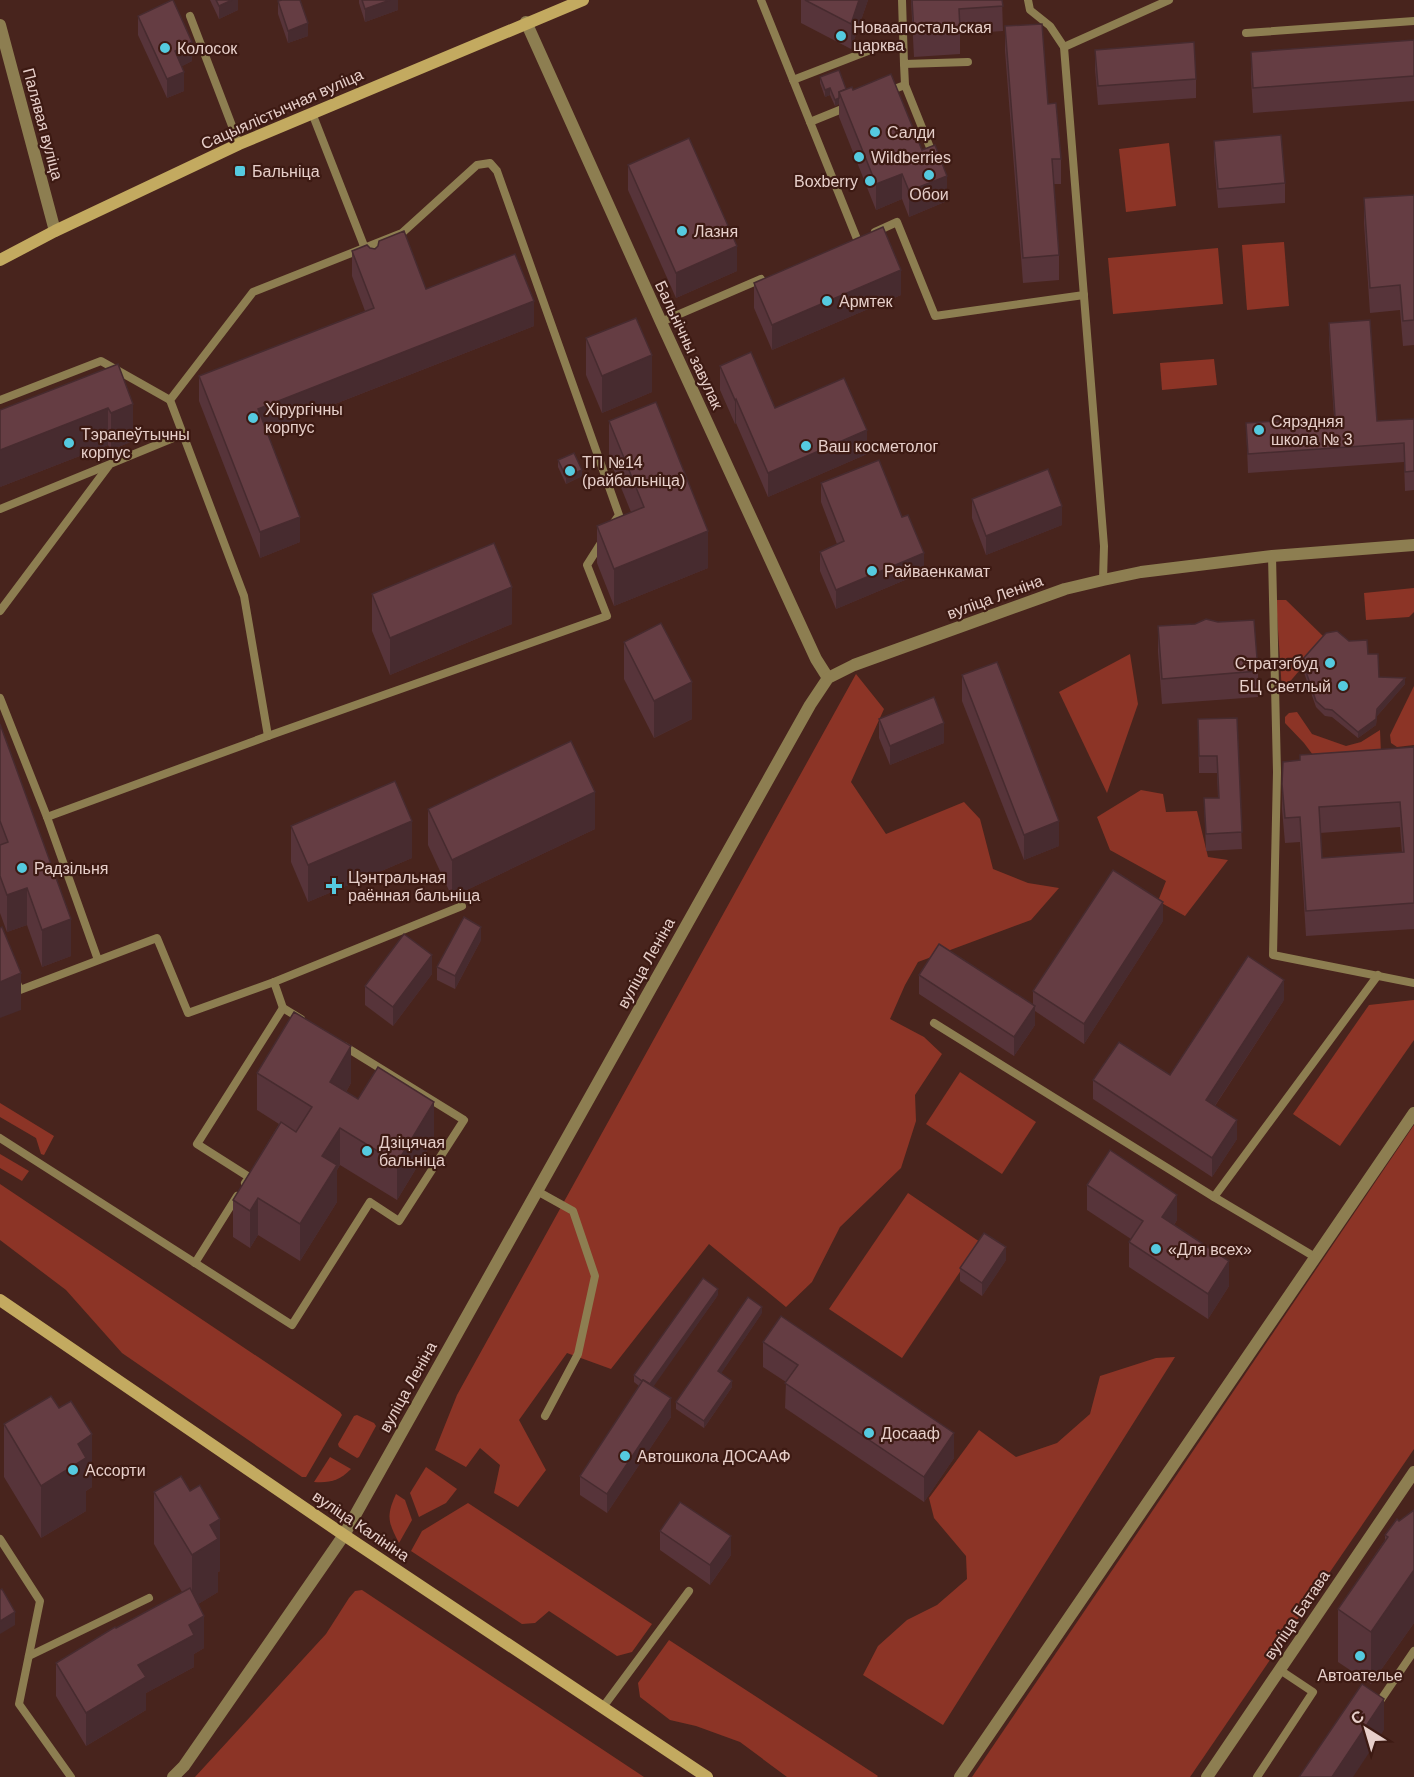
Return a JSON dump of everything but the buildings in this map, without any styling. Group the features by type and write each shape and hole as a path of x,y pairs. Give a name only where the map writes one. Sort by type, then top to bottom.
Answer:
{"main road":[{"name":"Сацыялістычная вуліца","path":"0,260 55,231 239,144 582,0"},
{"name":"вуліца Калініна","path":"0,1300 344,1535 707,1777"}],"street":[{"name":"Бальнічны завулак","path":"526,22 816,659 828,678"},
{"name":"Палявая вуліца","path":"0,25 55,231"},
{"name":"вуліца Леніна","path":"173,1777 184,1766 344,1535 810,705 828,678 854,665 1065,589 1103,580 1141,572 1272,556 1414,545"},
{"path":"960,1777 1414,1113"},
{"name":"вуліца Батава","path":"1208,1777 1414,1472"}],"lane":[{"path":"761,0 857,239"},
{"path":"902,0 905,84 936,162"},
{"path":"1028,0 1030,10 1050,26 1064,47 1104,546 1103,580"},
{"path":"1064,47 1169,0"},
{"path":"190,16 239,144"},
{"path":"1246,33 1414,21"},
{"path":"793,80 868,51"},
{"path":"904,64 968,62"},
{"path":"884,93 905,84"},
{"path":"810,122 852,106"},
{"path":"312,113 369,258"},
{"path":"47,817 607,616 587,564 619,515 497,171 490,163 477,165 402,234 253,292 170,400"},
{"path":"846,244 897,222 935,316 1084,296"},
{"path":"661,322 770,276"},
{"path":"0,400 101,362 170,400 243,596 268,736"},
{"path":"0,509 183,434"},
{"path":"0,611 110,464"},
{"path":"1272,556 1277,772 1273,955 1414,982"},
{"path":"0,698 47,817 98,960"},
{"path":"1277,772 1288,771"},
{"path":"16,980 20,990 157,938 188,1013 274,982 462,906"},
{"path":"1214,1197 1378,975"},
{"path":"274,982 282,1008 313,1026"},
{"path":"195,1263 249,1177 197,1144 282,1008"},
{"path":"934,1023 1315,1257"},
{"path":"0,1138 292,1324 370,1202 399,1221 464,1120 333,1039"},
{"path":"537,1191 573,1211 595,1276 578,1354 545,1416"},
{"path":"0,1539 40,1601 19,1704 70,1777"},
{"path":"603,1707 689,1591"},
{"path":"29,1656 149,1598"},
{"path":"1380,1701 1414,1651"},
{"path":"1257,1777 1313,1692 1280,1670"}],"shaded area":[{"path":"1169,143 1176,206 1126,212 1119,149"},
{"path":"1284,242 1289,306 1247,310 1242,245"},
{"path":"1218,248 1223,304 1113,314 1108,258"},
{"path":"1214,359 1217,385 1162,390 1160,363"},
{"path":"1414,588 1414,612 1409,617 1366,620 1364,593"},
{"path":"1276,600 1286,600 1326,639 1282,691"},
{"path":"1130,654 1138,704 1107,793 1059,692"},
{"path":"856,674 884,709 851,782 886,834 964,802 980,819 993,869 1028,883 1059,888 1031,920 918,962 890,1019 924,1037 942,1054 915,1095 916,1121 901,1168 840,1227 812,1282 786,1307 709,1244 611,1369 567,1353 519,1420 546,1470 518,1507 494,1493 500,1465 480,1448 466,1467 435,1450 457,1395"},
{"path":"1414,686 1414,745 1397,747 1391,743 1390,735"},
{"path":"1297,712 1312,734 1346,746 1361,742 1380,730 1381,754 1319,763 1285,723 1285,717 1289,713"},
{"path":"1141,790 1163,794 1166,812 1197,811 1208,857 1228,860 1185,916 1158,901 1166,881 1110,850 1097,817"},
{"path":"1414,1000 1414,1040 1340,1146 1293,1114 1369,1005"},
{"path":"960,1072 1036,1122 1002,1174 926,1124"},
{"path":"0,1103 54,1136 44,1155 41,1154 36,1138 0,1117"},
{"path":"1414,1125 1414,1449 1190,1777 972,1777"},
{"path":"0,1154 29,1171 22,1181 0,1168"},
{"path":"0,1184 340,1412 342,1415 306,1477 302,1477 122,1353 66,1290 0,1240"},
{"path":"908,1193 980,1242 902,1358 829,1309"},
{"path":"1175,1357 943,1725 863,1675 878,1646 907,1620 937,1605 967,1579 966,1556 934,1518 929,1498 979,1430 1016,1457 1057,1443 1090,1414 1100,1376 1156,1358"},
{"path":"357,1415 376,1426 357,1458 339,1447 338,1444 354,1416"},
{"path":"330,1457 351,1469 334,1480 314,1482"},
{"path":"426,1467 457,1489 446,1503 419,1517 410,1493"},
{"path":"396,1494 405,1500 412,1520 399,1543 392,1530 390,1519"},
{"path":"468,1503 652,1624 632,1652 617,1656 549,1611 535,1623 522,1624 411,1551 422,1531"},
{"path":"362,1590 644,1777 195,1777 326,1634 355,1591"},
{"path":"669,1640 878,1776 787,1777 740,1742 696,1726 670,1720 640,1697 638,1683"}],"place":[{"name":"Новаапостальская царква","path":"841,36"},
{"name":"Колосок","path":"165,48"},
{"name":"Салди","path":"875,132"},
{"name":"Wildberries","path":"859,157"},
{"name":"Бальніца","path":"240,171"},
{"name":"Обои","path":"929,175"},
{"name":"Boxberry","path":"870,181"},
{"name":"Лазня","path":"682,231"},
{"name":"Армтек","path":"827,301"},
{"name":"Хірургічны корпус","path":"253,418"},
{"name":"Сярэдняя школа № 3","path":"1259,430"},
{"name":"Тэрапеўтычны корпус","path":"69,443"},
{"name":"Ваш косметолог","path":"806,446"},
{"name":"ТП №14 (райбальніца)","path":"570,471"},
{"name":"Райваенкамат","path":"872,571"},
{"name":"Стратэгбуд","path":"1330,663"},
{"name":"БЦ Светлый","path":"1343,686"},
{"name":"Радзільня","path":"22,868"},
{"name":"Цэнтральная раённая бальніца","path":"334,886"},
{"name":"Дзіцячая бальніца","path":"367,1151"},
{"name":"«Для всех»","path":"1156,1249"},
{"name":"Досааф","path":"869,1433"},
{"name":"Автошкола ДОСААФ","path":"625,1456"},
{"name":"Ассорти","path":"73,1470"},
{"name":"Автоателье","path":"1360,1656"}]}
